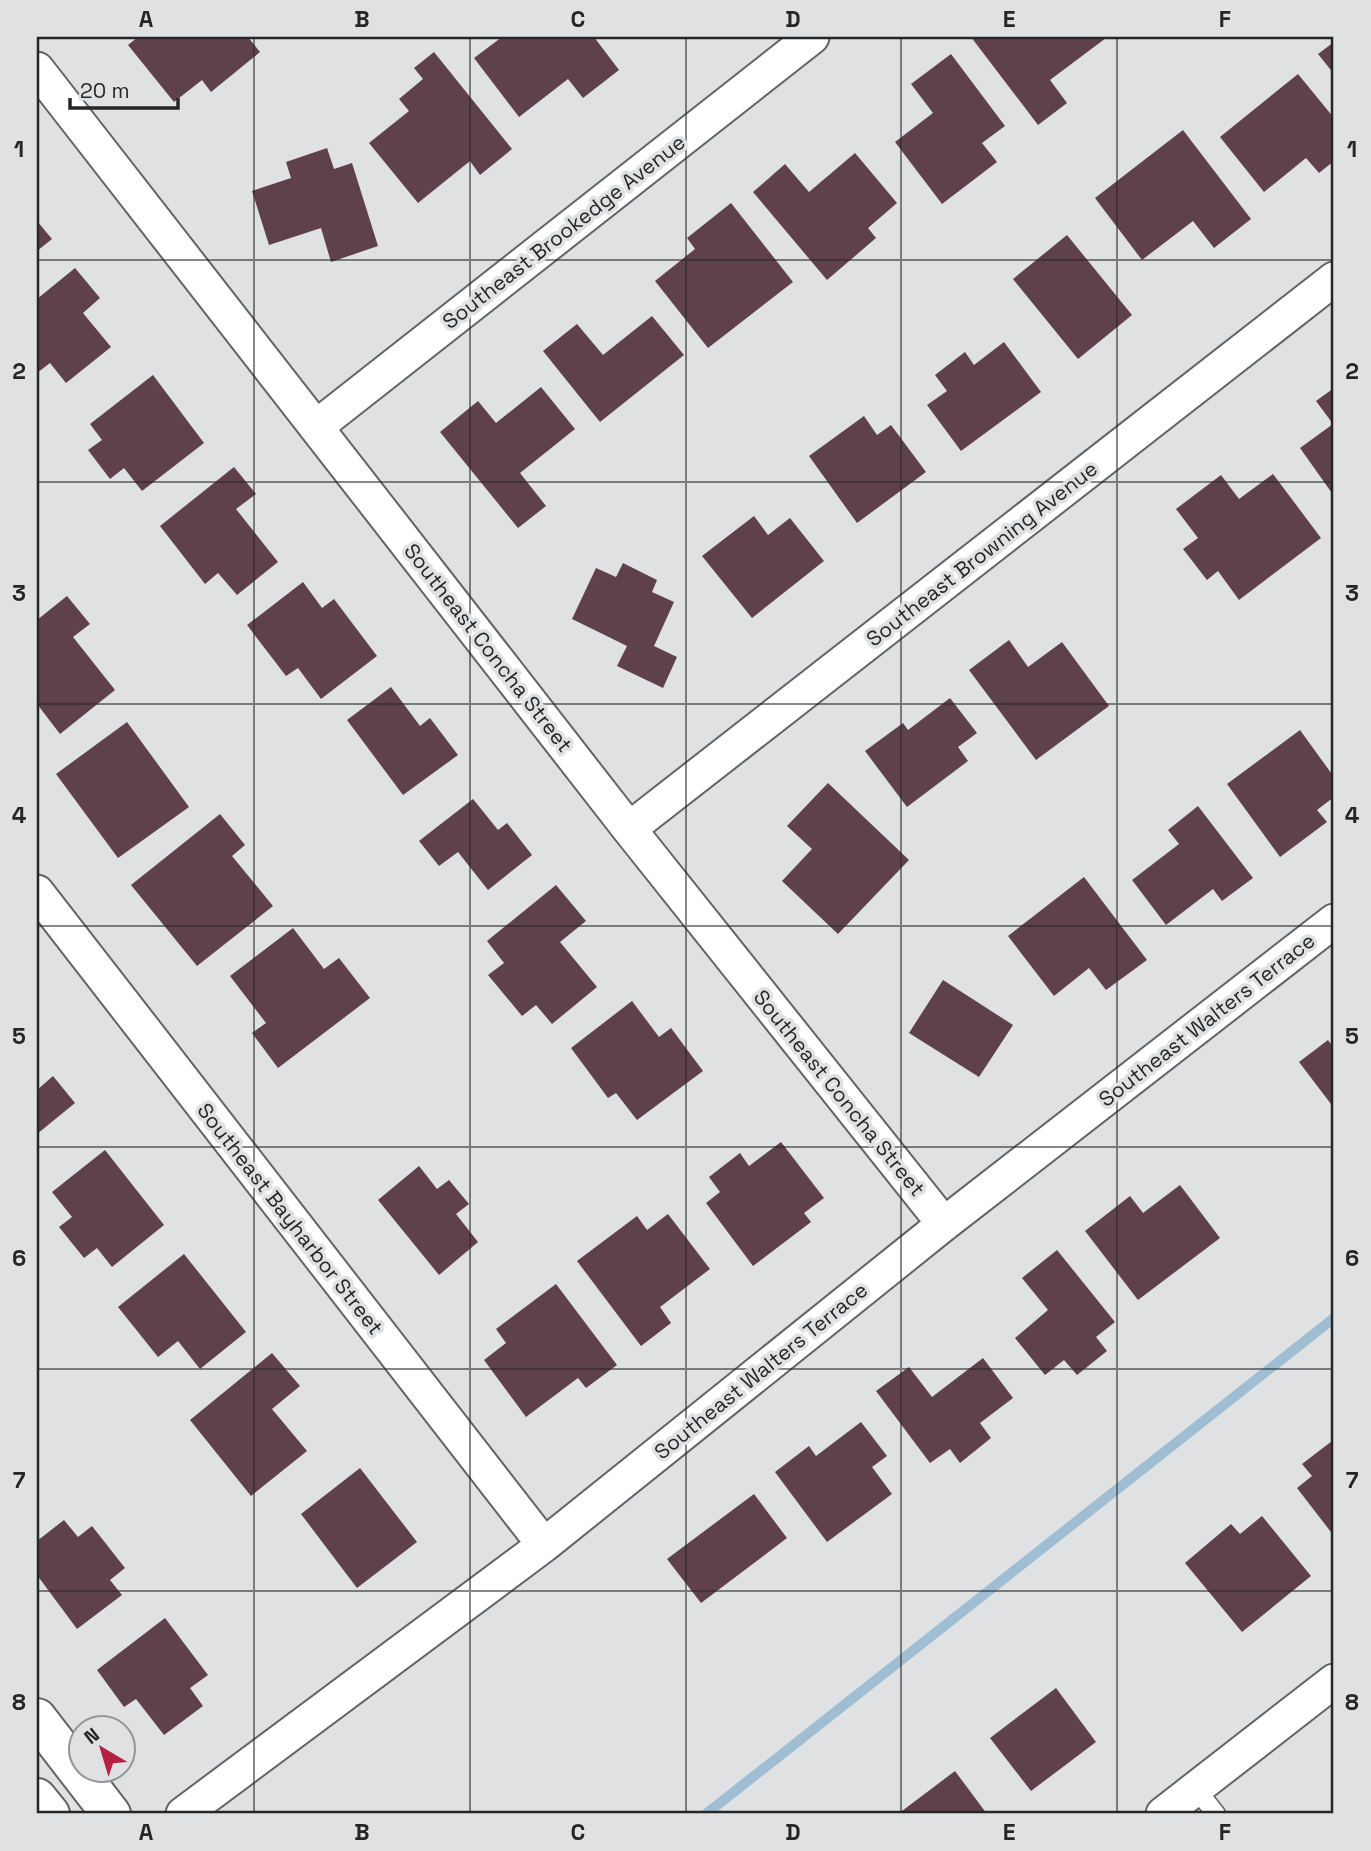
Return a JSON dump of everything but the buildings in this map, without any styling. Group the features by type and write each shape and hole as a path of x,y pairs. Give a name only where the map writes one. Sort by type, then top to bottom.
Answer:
{"street":[{"name":"Southeast Brookedge Avenue","path":"316,427 812,37"},
{"name":"Southeast Concha Street","path":"37,69 629,830 944,1224"},
{"name":"Southeast Browning Avenue","path":"629,830 1334,279"},
{"name":"Southeast Bayharbor Street","path":"37,892 544,1545"},
{"name":"Southeast Walters Terrace","path":"183,1814 544,1545 944,1224 1334,921"},
{"path":"1163,1814 1206,1802 1334,1681"},
{"path":"37,1718 111,1814"},
{"path":"37,1798 50,1814"}],"waterway":[{"path":"706,1814 1334,1318"}]}
